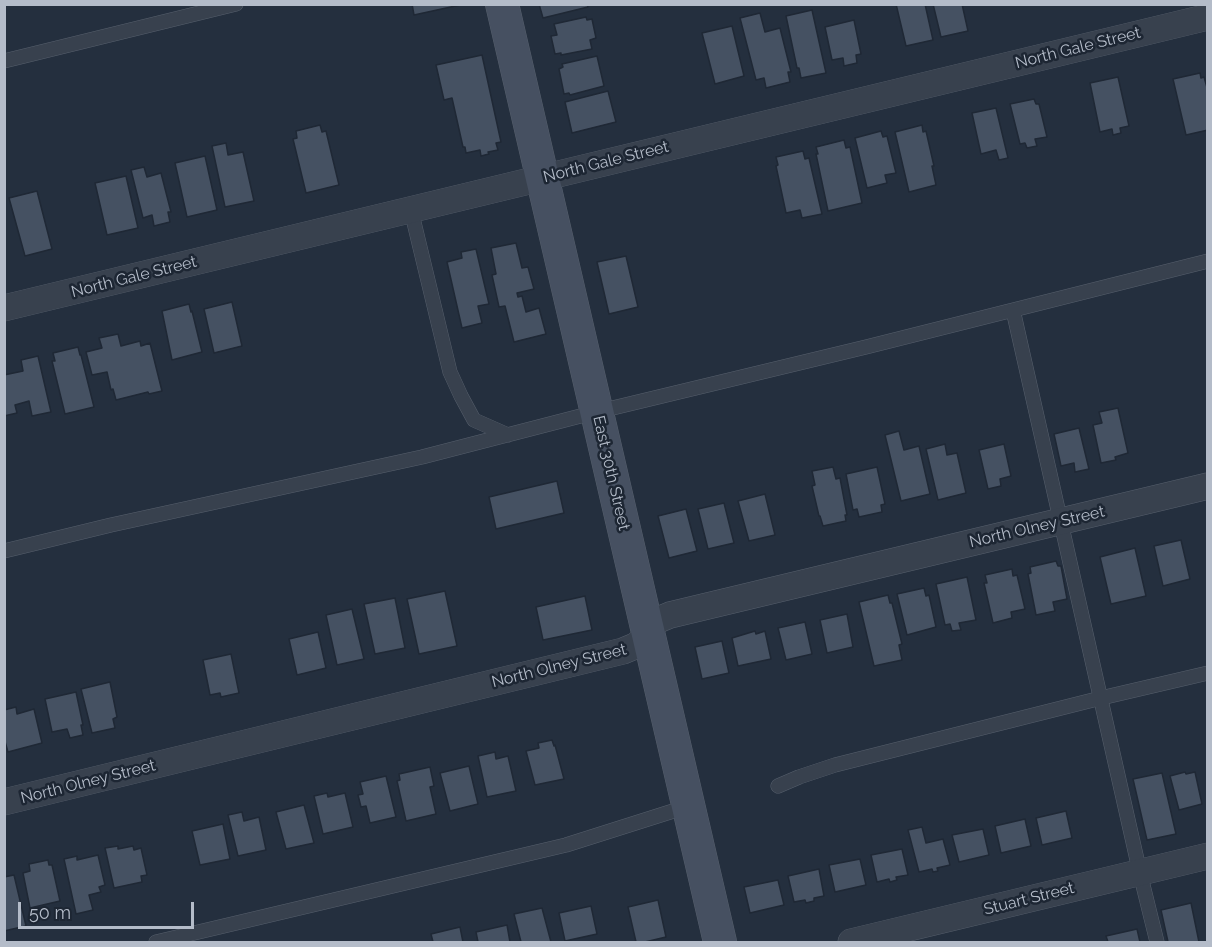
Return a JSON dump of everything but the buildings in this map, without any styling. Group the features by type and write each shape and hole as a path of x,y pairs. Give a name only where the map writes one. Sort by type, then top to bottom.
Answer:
{"main road":[{"name":"East 30th Street","path":"502,4 720,942"}],"street":[{"name":"North Gale Street","path":"4,308 1208,17"},
{"name":"North Olney Street","path":"4,802 623,651 643,640 658,620 670,615 1208,486"},
{"name":"Stuart Street","path":"852,942 1208,856"}],"lane":[{"path":"4,61 236,4"},
{"path":"411,210 450,372 474,420 508,435"},
{"path":"4,551 111,525 422,457 1208,261"},
{"path":"1013,310 1157,942"},
{"path":"778,786 835,765 1208,673"},
{"path":"156,942 566,844 689,806"}]}
